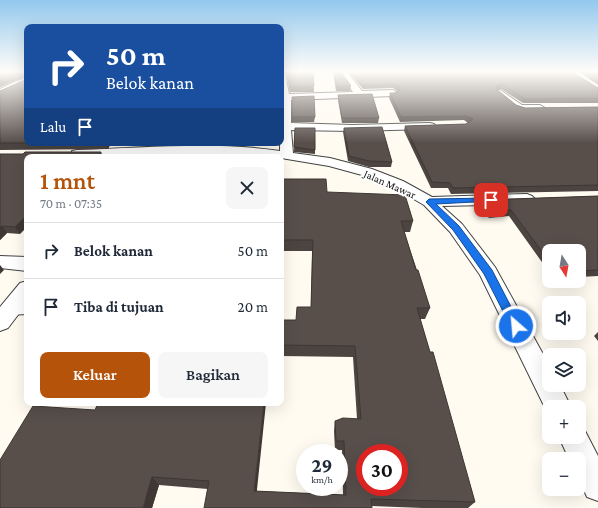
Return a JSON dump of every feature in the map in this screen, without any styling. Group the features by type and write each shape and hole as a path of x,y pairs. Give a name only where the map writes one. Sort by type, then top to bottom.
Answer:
{"street":[{"path":"287,155 285,126 286,97 334,96"},
{"path":"504,96 520,108 547,108"},
{"path":"285,126 352,128 441,126"},
{"name":"Jalan Mawar","path":"141,154 213,147 280,154"},
{"name":"Jalan Mawar","path":"284,155 330,162 367,172 398,184 429,202 456,228 488,272 554,400"},
{"path":"429,202 544,198"},
{"path":"0,262 24,264"},
{"path":"12,314 24,293"},
{"path":"577,444 598,486"}],"building":[{"path":"0,96 24,96 24,143 0,143"},
{"path":"314,96 315,117 292,117 292,97"},
{"path":"338,96 372,96 379,118 342,118"},
{"path":"391,96 505,96 516,105 525,108 598,107 598,185 453,188 450,183 432,182 405,126 466,124 473,119 466,116 401,117"},
{"path":"520,96 598,96 598,98 525,99"},
{"path":"382,127 392,162 369,161 349,156 344,128"},
{"path":"295,128 315,128 315,150 294,147"},
{"path":"25,152 101,152 100,154 24,154 24,218 15,227 2,226 0,228 0,154 23,154"},
{"path":"284,179 326,179 327,192 405,195 413,221 401,221 416,270 418,270 430,308 417,308 430,352 433,352 475,502 371,499 372,508 204,508 209,481 152,477 143,508 0,508 0,460 33,406 95,410 97,406 264,406 254,491 296,493 296,496 348,496 348,444 344,444 344,441 336,441 335,421 343,418 361,419 355,346 284,345 284,320 296,320 297,307 311,307 313,240 284,240"},
{"path":"598,196 598,270 586,271 586,244 542,244 542,252 511,210 491,212 482,200"}],"route":[{"path":"491,200 429,202 456,228 488,272 516,326"}]}
